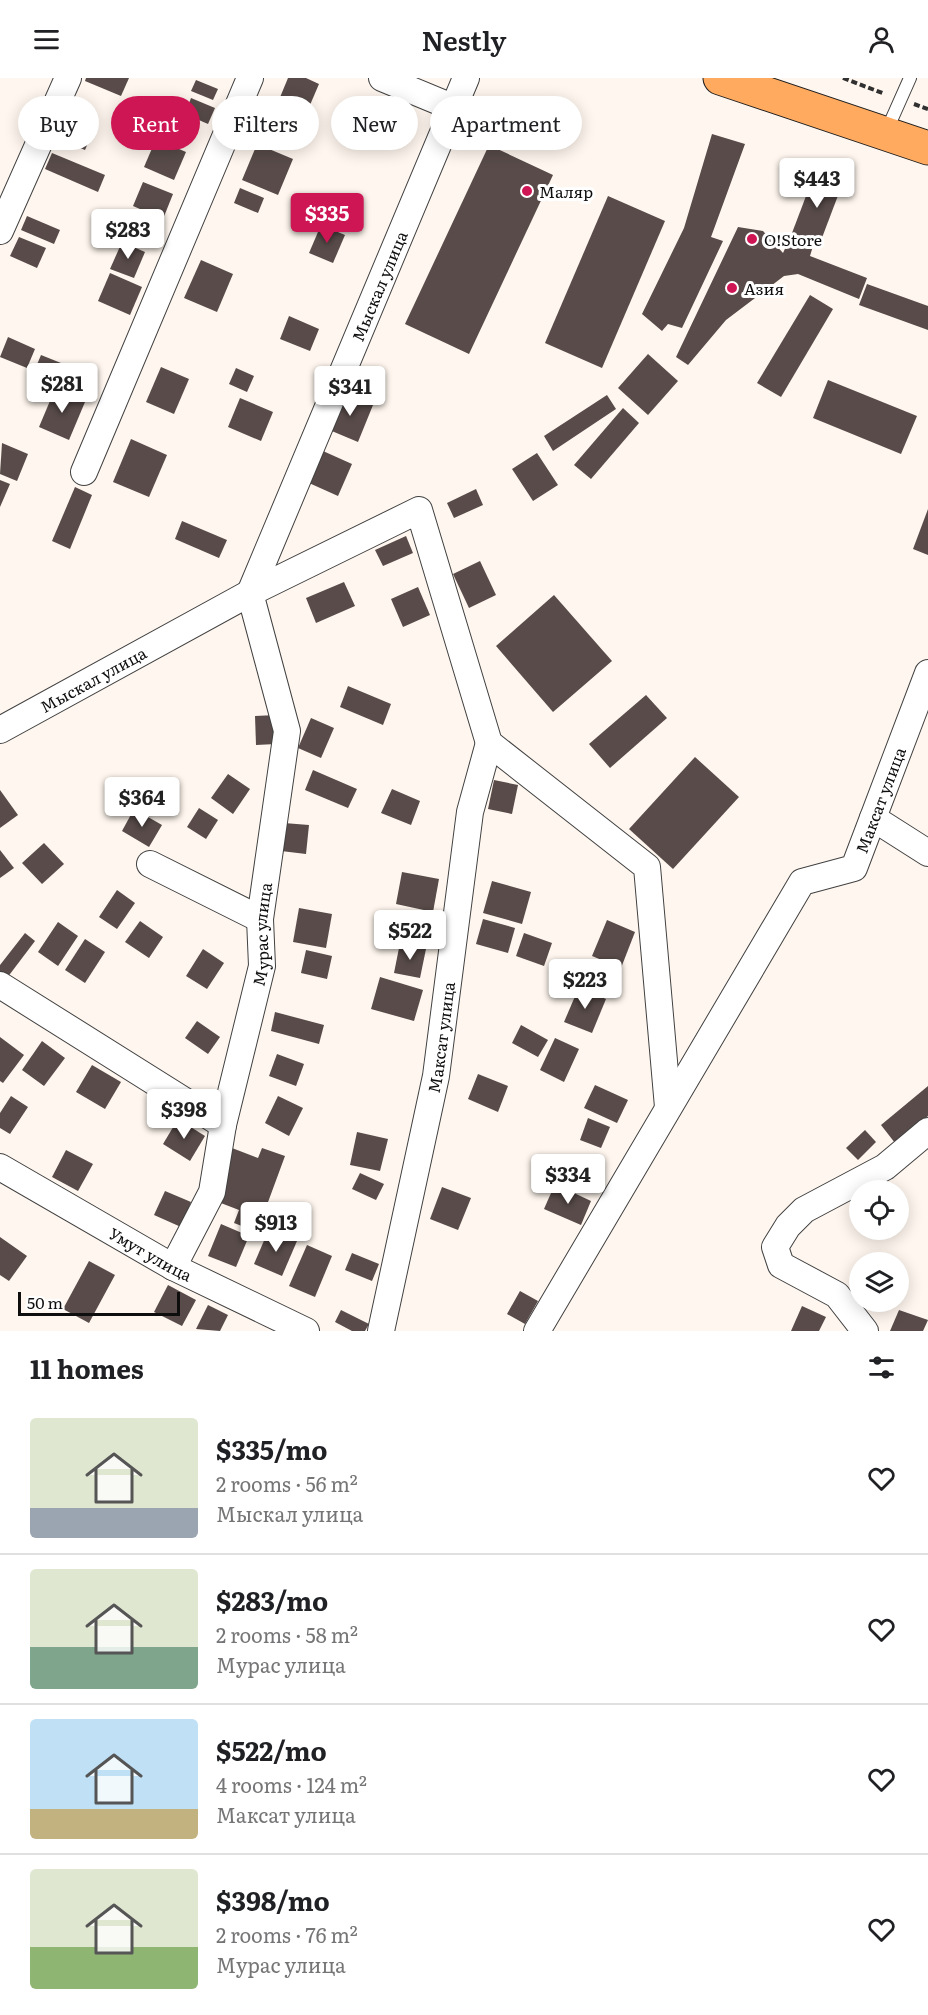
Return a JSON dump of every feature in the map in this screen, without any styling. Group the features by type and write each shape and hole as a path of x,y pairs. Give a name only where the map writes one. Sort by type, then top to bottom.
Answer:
{"main road":[{"path":"720,78 928,148"}],"street":[{"path":"0,231 68,78"},
{"path":"84,472 250,78"},
{"path":"382,78 430,98"},
{"name":"Мыскал улица","path":"457,96 466,78"},
{"name":"Мыскал улица","path":"250,593 434,150"},
{"name":"Мыскал улица","path":"0,730 250,593 419,510 489,743"},
{"name":"Мурас улица","path":"173,1267 212,1192 223,1125 262,966 260,919 287,731 250,593"},
{"name":"Максат улица","path":"537,1331 802,882 854,868 928,673"},
{"path":"489,743 646,867 668,1107"},
{"name":"Максат улица","path":"381,1331 436,1076 470,812 489,743"},
{"path":"873,818 928,853"},
{"path":"150,864 260,919"},
{"path":"0,985 223,1125"},
{"path":"865,1331 837,1295 781,1264 775,1247 788,1226 804,1210 923,1144"},
{"name":"Умут улица","path":"0,1167 173,1267 306,1331"}],"lane":[{"path":"885,134 910,78"}],"building":[{"path":"86,78 129,78 121,96 85,81"},
{"path":"288,78 306,78 319,84 314,96 281,96"},
{"path":"196,80 218,89 212,100 191,91"},
{"path":"200,102 212,107 212,115 208,124 200,121"},
{"path":"712,134 745,144 711,237 723,241 682,328 668,324 662,331 642,314 684,228"},
{"path":"151,150 186,152 174,180 144,167"},
{"path":"254,150 271,150 293,159 278,195 242,180"},
{"path":"487,150 500,150 553,175 469,354 405,324"},
{"path":"52,153 105,175 98,192 45,169"},
{"path":"814,175 842,185 820,243 792,233"},
{"path":"143,182 173,194 163,219 133,206"},
{"path":"240,188 264,198 258,213 234,203"},
{"path":"608,196 665,221 602,368 545,343"},
{"path":"322,198 350,210 345,222 316,210"},
{"path":"129,211 159,224 151,244 121,231"},
{"path":"27,216 60,230 54,244 21,230"},
{"path":"321,225 345,235 333,263 309,253"},
{"path":"738,227 763,231 783,253 789,240 813,246 810,256 867,278 859,299 798,274 784,276 726,320 688,365 676,357"},
{"path":"19,237 46,248 37,268 10,256"},
{"path":"122,242 145,252 134,278 110,269"},
{"path":"201,260 233,274 217,312 184,298"},
{"path":"110,273 142,287 130,315 98,301"},
{"path":"867,284 928,306 928,330 859,305"},
{"path":"810,295 833,309 781,397 757,383"},
{"path":"289,316 319,329 310,351 280,339"},
{"path":"8,337 35,349 27,368 0,357"},
{"path":"648,354 678,381 648,415 618,388"},
{"path":"41,355 66,365 58,385 33,374"},
{"path":"161,367 189,379 174,414 146,402"},
{"path":"236,368 254,376 247,392 229,384"},
{"path":"828,380 917,416 901,454 813,418"},
{"path":"55,389 85,402 69,440 39,427"},
{"path":"343,392 373,405 358,442 327,429"},
{"path":"607,395 616,409 553,451 544,436"},
{"path":"240,398 273,412 261,441 228,427"},
{"path":"623,408 639,423 591,479 574,465"},
{"path":"131,439 167,455 149,497 113,482"},
{"path":"2,443 28,454 17,481 0,474"},
{"path":"323,451 352,464 338,496 309,483"},
{"path":"537,453 558,485 533,501 512,469"},
{"path":"0,480 10,484 0,507"},
{"path":"75,487 92,495 70,549 52,541"},
{"path":"476,489 483,505 454,518 447,503"},
{"path":"928,509 928,555 913,549"},
{"path":"182,521 227,540 219,558 175,539"},
{"path":"406,536 413,553 383,566 375,550"},
{"path":"480,561 496,595 469,608 453,574"},
{"path":"344,582 355,606 316,623 306,598"},
{"path":"418,587 430,615 403,627 391,599"},
{"path":"554,595 612,661 553,712 496,646"},
{"path":"348,686 391,704 383,725 340,707"},
{"path":"646,695 667,718 610,768 589,744"},
{"path":"276,715 276,744 256,745 255,716"},
{"path":"311,718 334,728 321,758 298,748"},
{"path":"695,757 739,797 673,869 629,829"},
{"path":"313,770 357,789 348,808 305,790"},
{"path":"228,774 250,789 233,814 211,798"},
{"path":"494,780 518,785 512,814 488,809"},
{"path":"392,789 420,801 411,825 381,813"},
{"path":"0,790 18,815 0,828"},
{"path":"199,808 218,820 206,839 187,827"},
{"path":"134,809 162,825 149,847 122,831"},
{"path":"284,823 309,825 306,854 281,851"},
{"path":"44,843 64,864 42,884 22,863"},
{"path":"0,850 14,868 0,878"},
{"path":"402,872 439,879 433,912 396,904"},
{"path":"492,881 531,892 522,924 483,913"},
{"path":"117,890 135,903 117,929 99,917"},
{"path":"299,908 332,914 326,948 293,942"},
{"path":"483,919 515,928 508,953 476,944"},
{"path":"607,920 635,932 621,968 592,956"},
{"path":"140,921 163,937 149,958 125,942"},
{"path":"58,922 78,936 58,966 38,952"},
{"path":"25,933 35,941 7,978 0,972 0,965"},
{"path":"524,933 552,943 544,966 516,956"},
{"path":"85,939 105,952 85,983 65,970"},
{"path":"400,943 426,949 420,978 394,973"},
{"path":"203,949 224,963 207,989 186,976"},
{"path":"306,950 332,956 327,979 301,973"},
{"path":"380,977 423,990 414,1021 371,1009"},
{"path":"579,987 606,999 592,1033 564,1022"},
{"path":"275,1012 324,1025 319,1044 271,1031"},
{"path":"197,1021 220,1037 208,1054 185,1038"},
{"path":"521,1025 548,1040 538,1057 512,1043"},
{"path":"0,1037 24,1055 3,1083 0,1081"},
{"path":"555,1038 579,1049 564,1082 540,1070"},
{"path":"42,1041 65,1058 44,1086 22,1070"},
{"path":"277,1054 304,1064 296,1086 269,1076"},
{"path":"92,1065 121,1082 105,1109 76,1092"},
{"path":"478,1074 508,1086 498,1112 468,1099"},
{"path":"595,1085 628,1100 617,1123 584,1108"},
{"path":"928,1086 928,1116 895,1143 881,1125"},
{"path":"11,1096 28,1107 10,1134 0,1128 0,1113"},
{"path":"278,1096 303,1108 289,1136 265,1123"},
{"path":"588,1118 610,1127 601,1148 580,1140"},
{"path":"178,1119 205,1136 190,1161 163,1144"},
{"path":"865,1130 876,1142 858,1160 846,1148"},
{"path":"357,1132 388,1139 380,1171 350,1165"},
{"path":"232,1148 258,1158 262,1148 285,1156 257,1232 234,1223 239,1210 213,1200"},
{"path":"66,1150 93,1164 78,1191 52,1177"},
{"path":"360,1173 384,1184 376,1200 352,1189"},
{"path":"555,1184 591,1201 581,1225 544,1209"},
{"path":"442,1187 471,1198 458,1230 430,1219"},
{"path":"165,1191 191,1202 181,1227 154,1215"},
{"path":"221,1224 249,1236 236,1267 208,1256"},
{"path":"269,1229 297,1241 282,1276 254,1264"},
{"path":"0,1237 27,1256 9,1281 0,1275"},
{"path":"307,1245 332,1256 315,1297 289,1286"},
{"path":"352,1253 379,1264 372,1281 345,1270"},
{"path":"89,1261 115,1275 89,1323 63,1309"},
{"path":"168,1285 196,1300 182,1326 154,1312"},
{"path":"520,1291 538,1301 525,1324 507,1314"},
{"path":"208,1305 228,1315 220,1331 196,1329"},
{"path":"802,1306 826,1317 819,1331 791,1331"},
{"path":"341,1310 369,1324 365,1331 352,1331 335,1322"},
{"path":"898,1312 928,1320 923,1331 890,1331"}],"place":[{"name":"Маляр","path":"527,191"},
{"name":"O!Store","path":"752,239"},
{"name":"Азия","path":"732,288"}]}
